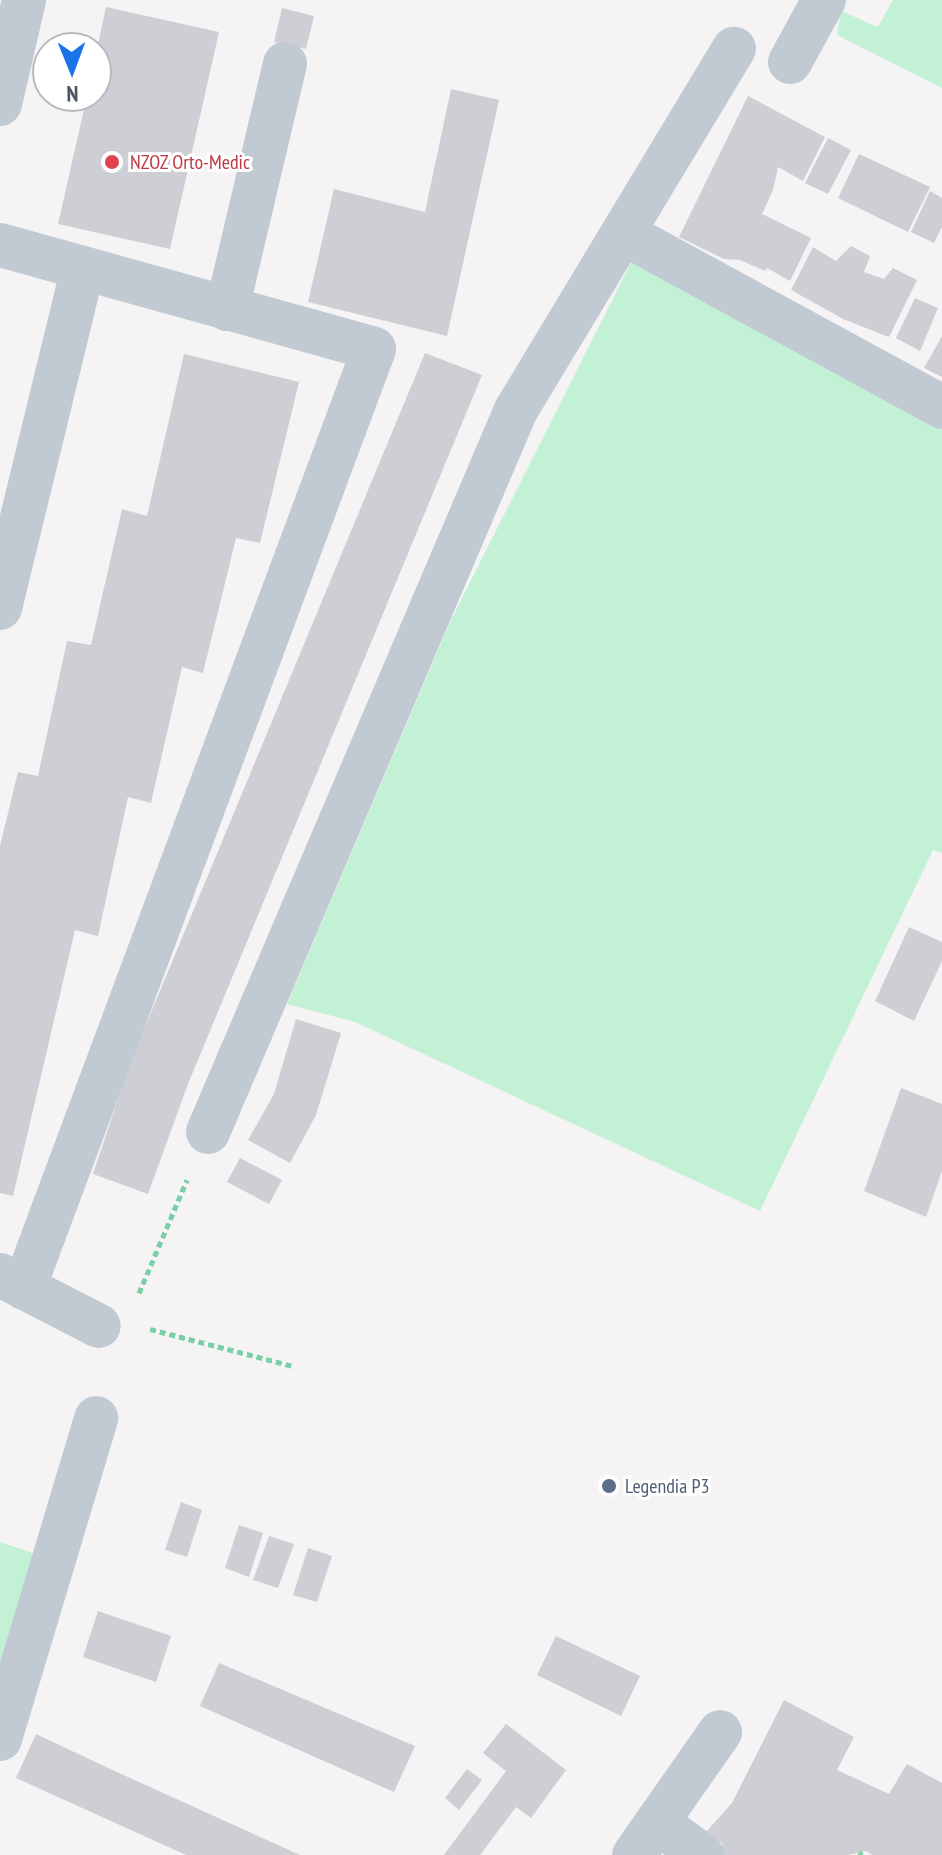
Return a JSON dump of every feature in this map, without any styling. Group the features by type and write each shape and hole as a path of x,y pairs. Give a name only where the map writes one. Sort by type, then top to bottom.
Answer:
{"street":[{"path":"0,104 24,0"},
{"path":"790,62 824,0"},
{"path":"208,1132 516,410 734,49"},
{"path":"227,309 285,64"},
{"path":"623,233 942,407"},
{"path":"0,245 374,349 12,1282 120,1327"},
{"path":"0,608 83,268"},
{"path":"0,1739 96,1418"},
{"path":"702,1855 645,1839 720,1732"}],"path":[{"path":"138,1294 208,1132"},
{"path":"120,1327 293,1366"}],"green space":[{"path":"893,0 942,0 942,88 837,35 841,11 878,27"},
{"path":"633,259 942,425 942,853 933,850 760,1211 355,1022 287,1004 451,620"},
{"path":"0,1542 33,1553 0,1672"}],"building":[{"path":"106,7 219,32 170,249 58,224 83,112 112,112 112,32 101,32"},
{"path":"282,8 314,16 306,49 274,42"},
{"path":"451,89 499,100 447,336 308,302 334,189 425,212"},
{"path":"748,96 825,137 803,181 778,167 773,190 762,214 811,238 790,281 767,268 765,271 740,260 724,259 679,237"},
{"path":"828,138 851,150 828,194 805,183"},
{"path":"859,154 930,187 908,232 838,198"},
{"path":"930,191 942,198 942,227 934,243 911,232"},
{"path":"851,246 870,256 864,272 884,279 893,268 917,280 889,337 843,319 791,290 813,247 836,261"},
{"path":"915,298 938,308 920,351 896,338"},
{"path":"942,336 942,377 924,368"},
{"path":"425,353 482,375 188,1084 148,1194 93,1174 130,1063"},
{"path":"184,354 299,382 260,543 236,538 203,673 182,667 151,803 128,797 98,936 75,930 13,1196 0,1193 0,846 18,772 38,776 67,641 91,645 122,509 147,516"},
{"path":"909,927 942,942 942,961 914,1021 875,1001"},
{"path":"296,1019 341,1033 316,1115 290,1163 248,1140 274,1094"},
{"path":"901,1088 942,1104 942,1171 926,1217 864,1191"},
{"path":"240,1158 282,1180 269,1204 227,1182"},
{"path":"181,1502 202,1510 187,1557 165,1550"},
{"path":"239,1525 263,1533 249,1577 225,1568"},
{"path":"269,1536 294,1544 278,1588 253,1580"},
{"path":"308,1548 332,1556 317,1602 293,1595"},
{"path":"98,1611 171,1636 156,1682 83,1657"},
{"path":"556,1636 640,1676 621,1716 537,1675"},
{"path":"219,1663 415,1746 394,1792 200,1706"},
{"path":"784,1700 854,1737 837,1770 889,1794 907,1764 942,1783 942,1855 872,1855 866,1851 848,1855 716,1855 723,1844 706,1832 732,1803"},
{"path":"506,1724 566,1770 531,1818 516,1807 480,1855 444,1855 506,1771 483,1753"},
{"path":"36,1734 300,1855 186,1855 16,1778"},
{"path":"467,1769 482,1780 459,1810 445,1798"}],"place":[{"name":"NZOZ Orto-Medic","path":"112,162"},
{"name":"Legendia P3","path":"609,1486"}]}
